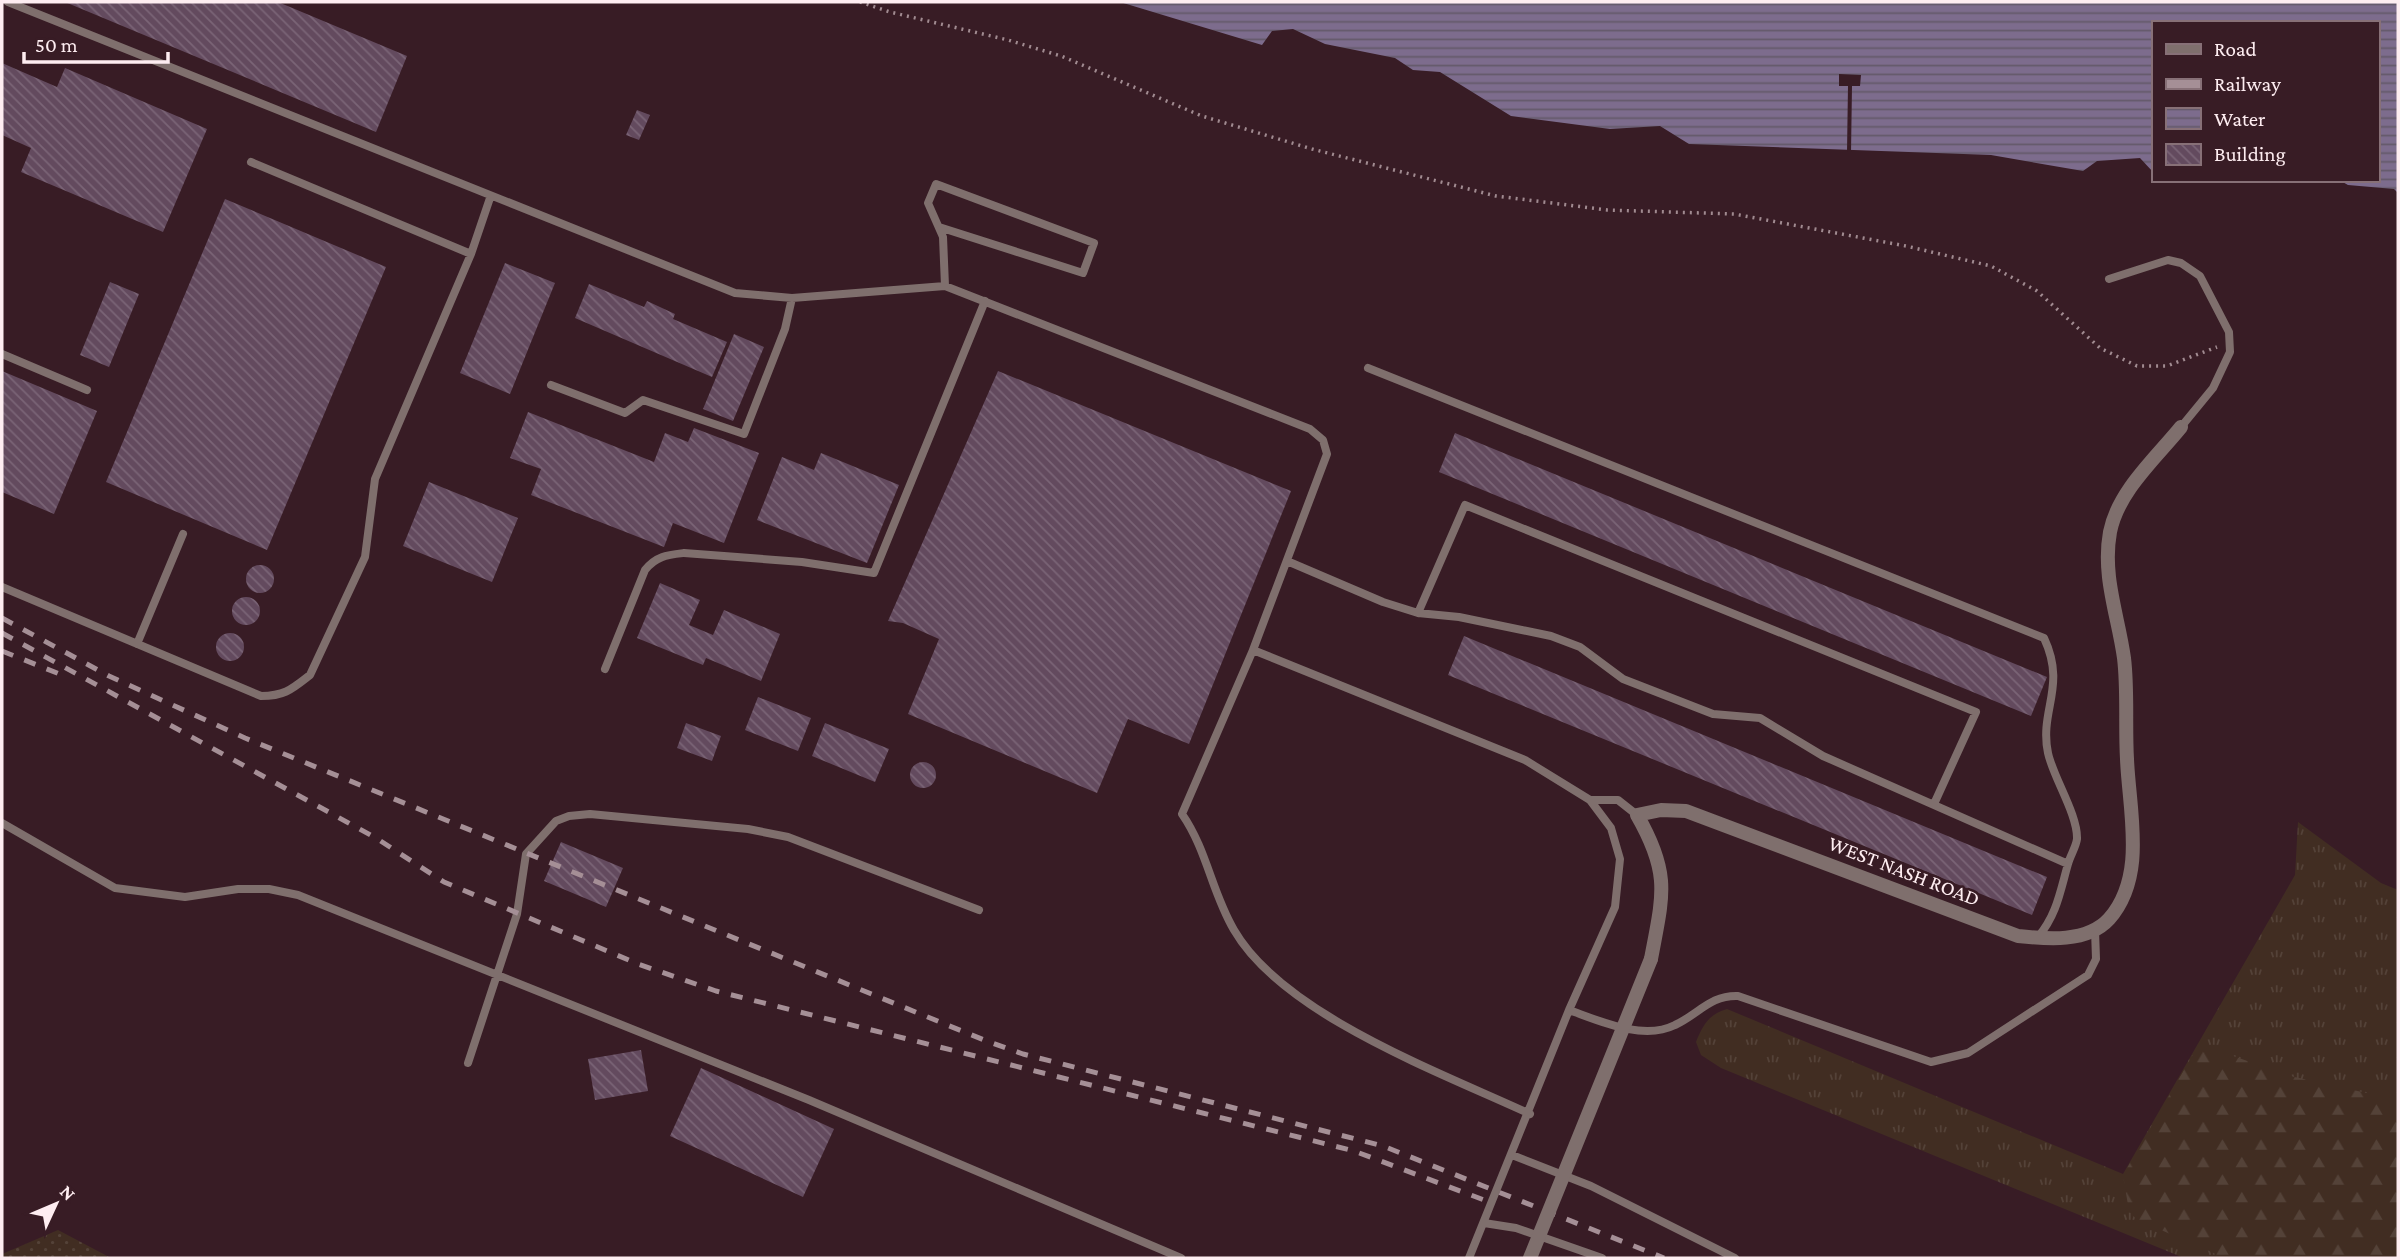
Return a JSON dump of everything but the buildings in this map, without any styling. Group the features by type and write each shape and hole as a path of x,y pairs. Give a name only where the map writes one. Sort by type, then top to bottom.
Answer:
{"street":[{"path":"2095,930 2108,920 2126,889 2134,848 2124,659 2107,575 2110,530 2124,496 2181,427"},
{"name":"WEST NASH ROAD","path":"1637,815 1661,810 1686,811 1997,930 2037,938 2066,939 2095,930"},
{"path":"1530,1258 1651,959 1664,879 1651,839 1637,815"}],"lane":[{"path":"8,2 490,198 735,293 792,298 944,286 1310,429 1323,440 1327,454 1253,650 1182,814 1198,837 1234,930 1271,976 1304,1000 1388,1047 1530,1114"},
{"path":"251,162 471,254"},
{"path":"939,227 1083,273 1094,243 936,184 929,203 943,237 944,286"},
{"path":"2,587 261,695 279,696 310,675 365,557 375,479 471,254 490,198"},
{"path":"2109,279 2168,260 2181,262 2200,276 2229,332 2230,352 2213,388 2181,427"},
{"path":"551,385 625,413 643,400 744,434 785,329 792,298"},
{"path":"605,669 645,570 652,561 665,555 684,553 802,562 874,573 985,301"},
{"path":"2,354 87,390"},
{"path":"1368,368 2044,638 2053,658 2054,697 2046,722 2048,753 2077,838 2068,864 2062,896 2050,922 2037,938"},
{"path":"1418,613 1465,505 1976,712 1934,804"},
{"path":"137,644 183,534"},
{"path":"1287,561 1383,603 1418,613 1459,617 1551,636 1580,647 1623,679 1713,714 1760,718 1823,756 2068,864"},
{"path":"1253,650 1525,760 1590,800 1611,828 1620,859 1615,907 1569,1010 1530,1114 1469,1258"},
{"path":"1590,800 1618,800 1637,815"},
{"path":"468,1063 517,915 526,854 545,830 569,816 590,814 748,829 788,837 979,910"},
{"path":"2,823 115,888 185,897 238,889 269,889 298,895 809,1100 1181,1258"},
{"path":"1569,1010 1636,1030 1663,1030 1676,1025 1711,1000 1738,996 1931,1062 1968,1054 2088,975 2096,959 2095,930"},
{"path":"1512,1155 1591,1186 1735,1258"},
{"path":"1483,1223 1516,1228 1602,1258"}],"path":[{"path":"860,2 1061,56 1202,116 1312,149 1496,196 1608,210 1734,214 1906,246 1991,267 2037,291 2100,348 2137,366 2167,366 2230,341"}],"green space":[{"path":"2298,822 2381,883 2398,890 2398,1258 2184,1258 1721,1068 1701,1055 1696,1042 1707,1021 1727,1009 2123,1174 2295,875"},
{"path":"2199,1044 2290,1076 2398,1100 2398,1258 2225,1258 2136,1219 2129,1211 2123,1175"},
{"path":"58,1230 111,1258 2,1258 2,1254"}],"water":[{"path":"1120,2 2398,2 2398,193 2394,189 2348,185 2343,182 2379,182 2379,21 2152,21 2152,171 2140,158 2097,161 2083,171 1991,155 1689,144 1660,126 1610,129 1511,116 1440,72 1413,70 1395,58 1325,44 1293,29 1272,31 1262,45"}],"pier":[{"path":"1839,74 1861,75 1860,86 1852,86 1851,152 1847,152 1848,86 1839,86"}],"railway":[{"path":"2,618 109,676 245,738 984,1040 1023,1054 1383,1146 1664,1258"},
{"path":"2,633 376,838 444,882 638,964 716,991 1354,1151 1492,1203"},
{"path":"2,651 67,677"}]}
